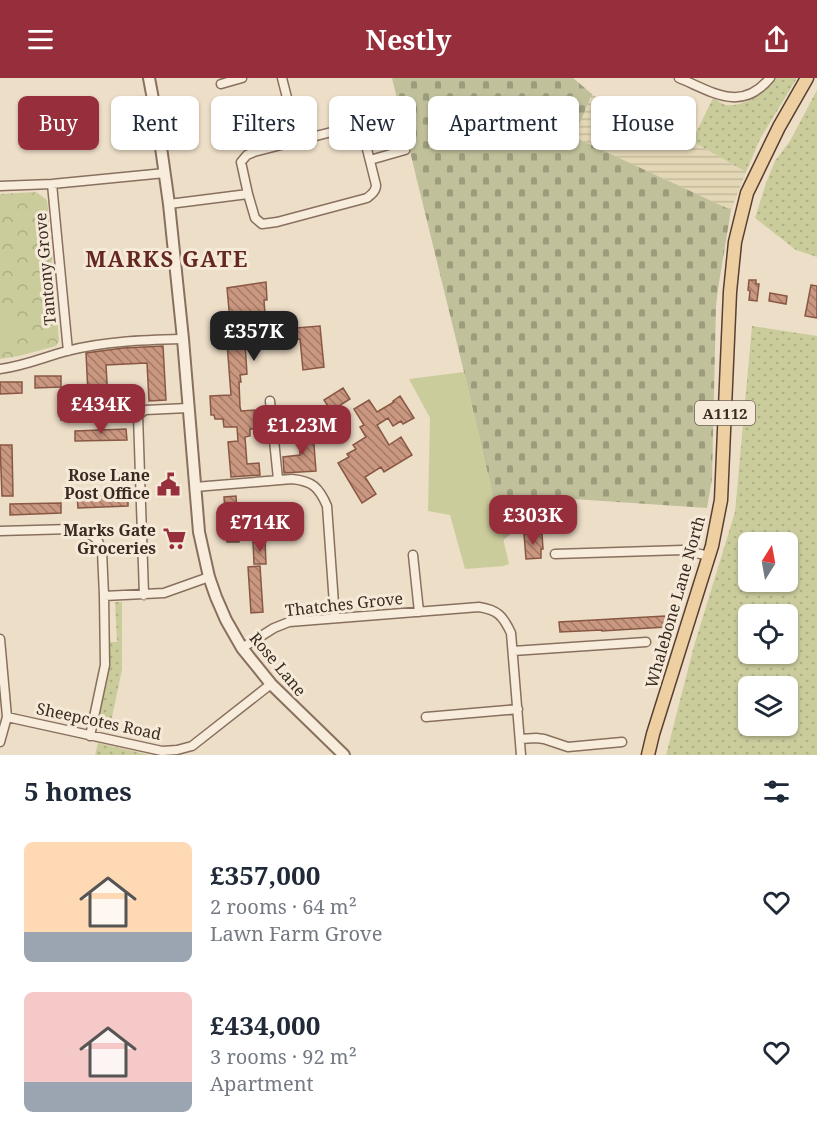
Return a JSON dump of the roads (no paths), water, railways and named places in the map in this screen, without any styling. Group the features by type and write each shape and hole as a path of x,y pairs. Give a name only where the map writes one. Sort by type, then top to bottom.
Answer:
{"main road":[{"name":"Whalebone Lane North","path":"648,755 709,556 721,500 730,292 735,242 747,193 778,127 807,78"}],"street":[{"name":"Rose Lane","path":"149,78 169,204 199,532 209,577 216,597 242,648 271,684 344,755"},
{"path":"221,84 242,78"},
{"path":"282,78 287,96"},
{"path":"679,78 720,95 736,98 756,91 770,78"},
{"path":"262,150 243,158 241,166 255,218 262,224 367,198 373,194 376,184 364,137 357,128 345,128 317,136"},
{"path":"370,160 405,150"},
{"path":"0,186 52,184 165,173"},
{"name":"Tantony Grove","path":"52,184 68,351"},
{"path":"169,204 248,194"},
{"path":"0,369 20,366 100,344 183,339"},
{"path":"270,401 278,480"},
{"path":"144,595 138,415 145,410 188,408"},
{"path":"195,488 292,479 305,480 316,487 327,506 335,618"},
{"path":"0,531 82,530 98,541 102,551 105,666 90,736"},
{"path":"555,555 683,550 709,556"},
{"name":"Thatches Grove","path":"413,555 419,612"},
{"path":"104,596 171,592 209,577"},
{"name":"Thatches Grove","path":"242,648 274,628 289,622 479,607 496,612 501,615 511,633 521,755"},
{"path":"0,639 7,717 0,742"},
{"path":"513,651 646,642"},
{"name":"Sheepcotes Road","path":"7,717 162,751 192,746 271,684"},
{"path":"426,717 518,709"},
{"path":"520,739 544,739 568,747 622,742"}],"place":[{"name":"Rose Lane Post Office","path":"168,484"},
{"name":"Marks Gate Groceries","path":"174,539"}],"district":[{"name":"MARKS GATE","path":"167,258"}]}
